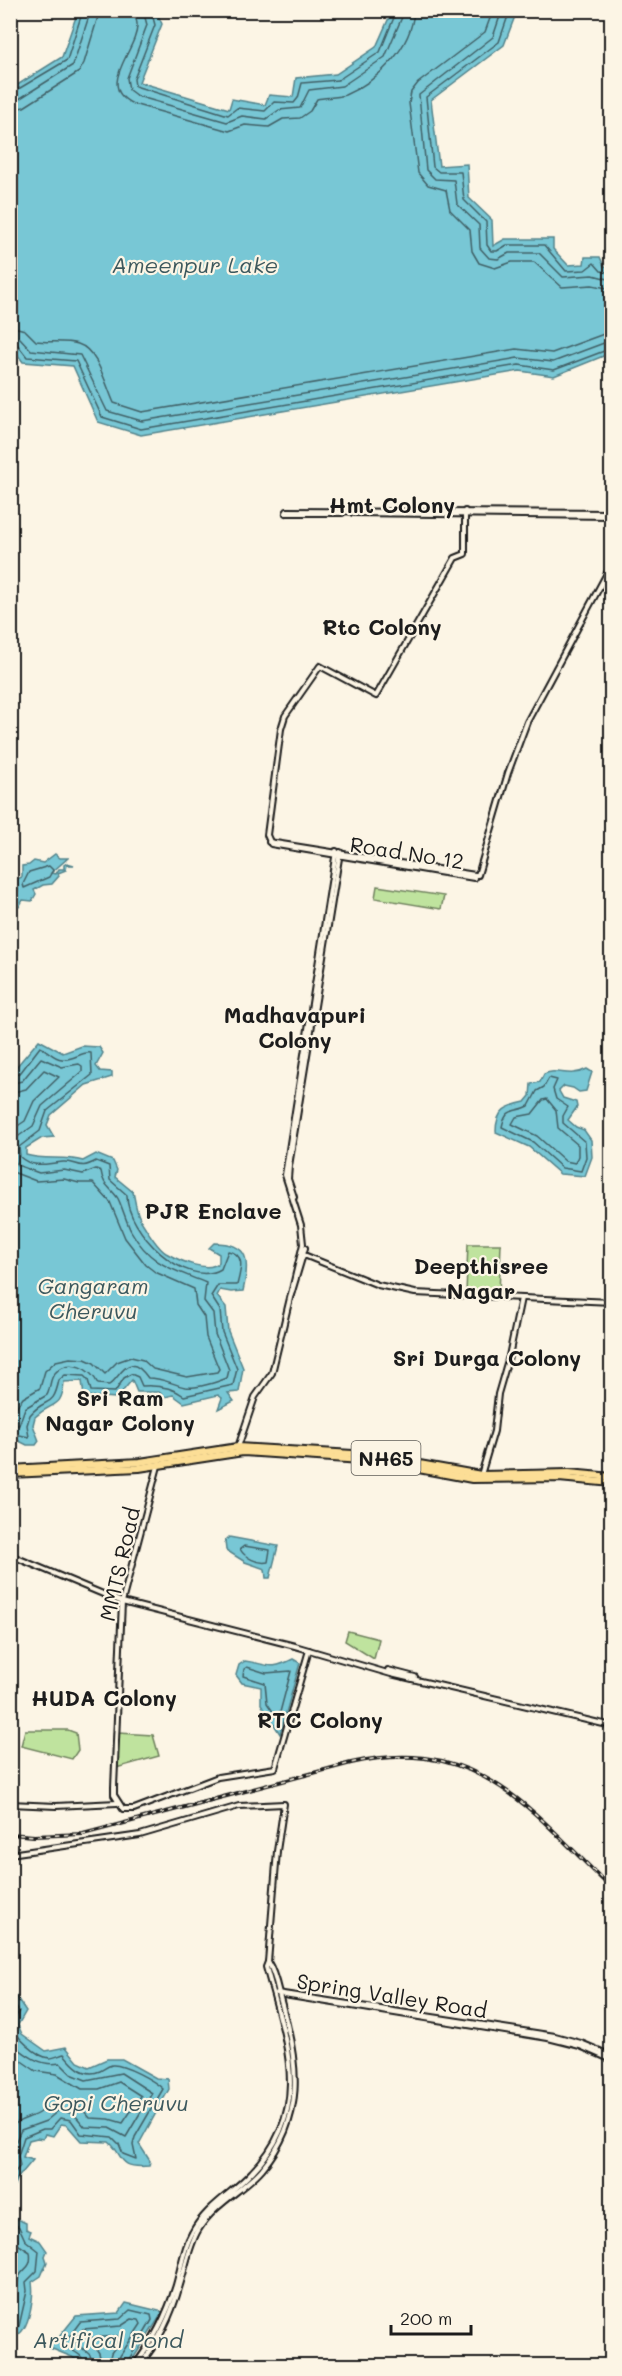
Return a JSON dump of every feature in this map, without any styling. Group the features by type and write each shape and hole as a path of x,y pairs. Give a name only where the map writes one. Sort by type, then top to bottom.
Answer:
{"highway":[{"name":"NH65","path":"10,1474 158,1464 239,1447 369,1455 481,1480 566,1479 612,1483"},
{"name":"NH65","path":"200,1455 243,1452 348,1458 481,1475 568,1473 612,1477"},
{"name":"NH65","path":"10,1469 158,1464"}],"street":[{"path":"465,513 286,513 309,511 612,514"},
{"name":"Road No 12","path":"465,513 465,554 455,558 375,697 320,666 285,716 278,745 270,843 474,878 475,875 478,876 502,792 527,722 612,564"},
{"path":"239,1447 243,1426 255,1397 272,1373 303,1238 285,1175 338,853"},
{"path":"290,1295 294,1290 304,1255 306,1238 288,1173 312,1009"},
{"path":"304,1255 378,1285 406,1291 612,1302"},
{"path":"481,1475 493,1433 498,1394 509,1356 521,1298"},
{"name":"MMTS Road","path":"117,1803 114,1795 114,1772 122,1602 158,1464"},
{"path":"10,1555 122,1602 381,1670 612,1725"},
{"path":"10,1804 56,1806 117,1803 125,1810 134,1809 218,1777 275,1768 309,1650"},
{"path":"10,1854 140,1835 239,1806 284,1803 266,1967 278,1994 291,2063 291,2091 285,2118 274,2144 258,2166 210,2208 196,2229 186,2247 171,2301 151,2347 139,2366"},
{"name":"Spring Valley Road","path":"278,1994 555,2036 581,2043 612,2058"},
{"path":"134,2366 151,2347"}],"green space":[{"path":"377,886 444,896 441,909 375,898"},
{"path":"468,1244 501,1244 499,1294 466,1293"},
{"path":"348,1631 379,1639 374,1659 345,1641"},
{"path":"25,1730 68,1730 76,1733 78,1750 72,1759 21,1746"},
{"path":"118,1733 153,1735 159,1756 116,1768"}],"water":[{"name":"Ameenpur Lake","path":"78,11 156,11 162,24 139,82 229,109 232,99 265,105 269,95 293,97 296,78 336,74 376,47 392,11 517,11 504,45 431,100 439,166 467,164 469,198 492,220 493,246 505,239 553,239 553,249 568,265 584,264 585,257 600,257 604,266 611,267 611,353 554,376 520,371 141,435 98,422 73,366 23,362 11,346 11,89 62,57"},
{"path":"55,854 60,858 68,858 51,873 56,874 59,869 64,869 67,863 74,865 67,865 66,870 58,873 59,876 52,884 43,885 34,890 36,894 32,901 23,900 19,907 15,906 14,896 18,891 17,879 22,877 22,866 34,861 43,863"},
{"name":"Gangaram Cheruvu","path":"39,1040 63,1053 82,1046 99,1047 103,1053 96,1066 100,1071 112,1072 112,1077 86,1085 51,1115 47,1125 54,1137 42,1138 26,1148 26,1155 83,1161 96,1154 113,1161 117,1170 115,1177 133,1192 142,1223 157,1245 166,1253 193,1265 208,1267 219,1262 219,1254 209,1248 214,1243 235,1246 245,1256 246,1271 243,1291 220,1290 217,1296 226,1307 228,1331 243,1368 239,1392 228,1393 234,1401 218,1409 222,1398 218,1395 184,1403 173,1395 165,1397 159,1392 137,1392 132,1380 117,1398 84,1396 82,1381 64,1382 58,1401 35,1417 33,1425 39,1441 36,1445 27,1445 11,1437 11,1073"},
{"path":"587,1069 592,1072 586,1091 579,1092 564,1086 559,1091 563,1098 576,1102 577,1107 568,1120 584,1130 591,1140 592,1157 585,1176 560,1174 529,1147 496,1132 500,1113 508,1107 525,1102 530,1096 531,1084 540,1082 544,1074 549,1072 574,1073"},
{"path":"229,1537 278,1546 270,1578 266,1578 265,1569 245,1562 226,1550 225,1541"},
{"path":"293,1659 300,1663 280,1734 261,1704 261,1687 242,1683 236,1675 239,1665 245,1661 274,1666"},
{"name":"Gopi Cheruvu","path":"11,1989 26,2011 18,2025 22,2034 46,2051 66,2047 78,2062 89,2067 107,2059 122,2059 156,2078 168,2079 169,2089 139,2144 150,2161 149,2166 126,2163 109,2142 81,2141 67,2125 61,2124 53,2136 45,2134 43,2139 29,2140 23,2157 33,2160 16,2180 11,2192"},
{"path":"10,2211 15,2218 26,2223 26,2229 31,2231 29,2236 40,2241 47,2251 45,2256 47,2262 41,2276 32,2282 31,2304 27,2321 20,2333 15,2336 10,2334"},
{"name":"Artifical Pond","path":"126,2303 163,2312 129,2365 82,2365 72,2357 50,2348 53,2341 55,2342 76,2316 119,2313"}],"railway":[{"path":"10,1834 34,1836 83,1834 351,1763 395,1757 434,1759 468,1769 498,1786 527,1807 612,1889"}],"district":[{"name":"Hmt Colony","path":"392,504"},
{"name":"Rtc Colony","path":"382,626"},
{"name":"Madhavapuri Colony","path":"295,1026"},
{"name":"PJR Enclave","path":"213,1210"},
{"name":"Deepthisree Nagar","path":"481,1278"},
{"name":"Sri Durga Colony","path":"487,1357"},
{"name":"Sri Ram Nagar Colony","path":"120,1410"},
{"name":"HUDA Colony","path":"104,1697"},
{"name":"RTC Colony","path":"320,1719"}]}
